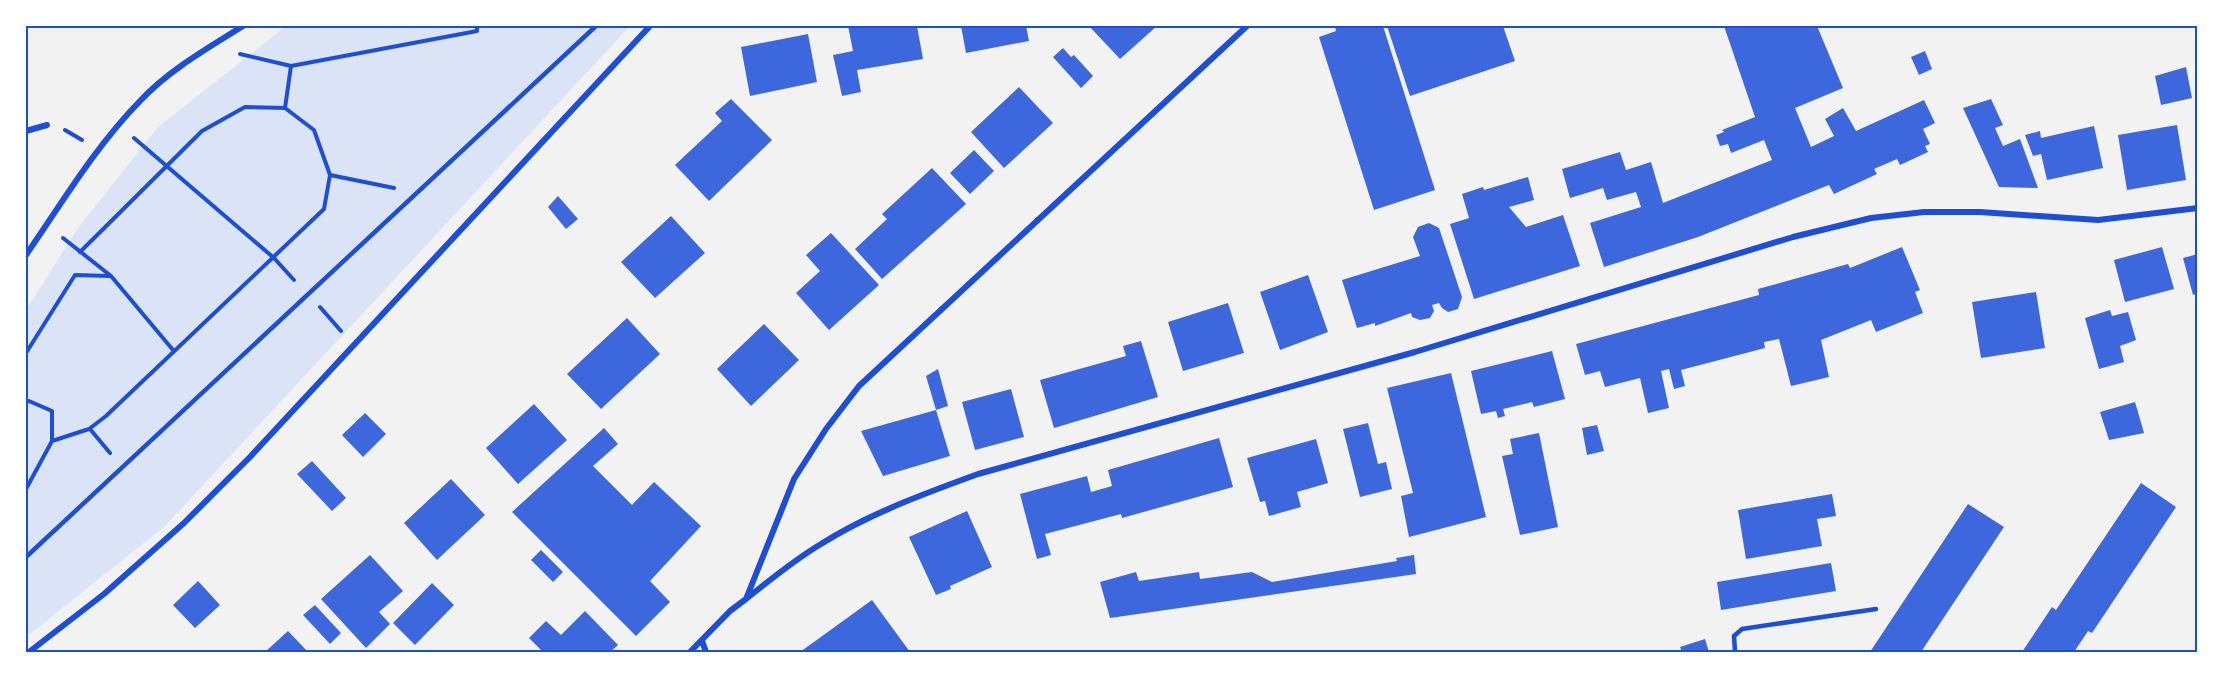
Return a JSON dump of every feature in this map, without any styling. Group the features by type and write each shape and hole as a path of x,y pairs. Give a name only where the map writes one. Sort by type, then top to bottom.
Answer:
{"street":[{"path":"26,255 96,152 140,100 181,66 243,26"},
{"path":"29,652 104,594 184,523 250,457 650,26"},
{"path":"746,599 794,479 826,429 859,386 1247,26"},
{"path":"26,130 47,125"},
{"path":"690,652 746,599 799,558 857,524 908,500 978,474 1415,352 1793,237 1871,218 1924,212 1980,212 2098,220 2198,208"},
{"path":"702,641 706,652"}],"lane":[{"path":"26,557 596,26"},
{"path":"1735,652 1734,636 1742,629 1876,609"}],"path":[{"path":"211,47 291,66 477,31 477,26"},
{"path":"285,108 291,66"},
{"path":"52,441 89,429 106,416 324,209 330,175 314,129 285,108 245,107 202,131 80,252"},
{"path":"47,125 78,136 96,152"},
{"path":"119,126 274,258 354,345"},
{"path":"330,175 416,193"},
{"path":"46,225 111,276 173,350"},
{"path":"26,353 75,275 111,276"},
{"path":"26,402 29,401 52,411 52,441 26,489"},
{"path":"89,429 122,467"}],"shaded area":[{"path":"286,26 630,26 165,526 26,637 26,310 78,228 158,127"}],"building":[{"path":"848,26 917,26 923,59 857,70 861,92 842,96 833,55 853,51"},
{"path":"961,26 1026,26 1029,41 966,53"},
{"path":"1089,26 1157,26 1120,59"},
{"path":"1335,26 1383,26 1435,190 1374,210 1319,37 1336,31"},
{"path":"1387,26 1503,26 1515,61 1410,96"},
{"path":"1724,26 1817,26 1843,88 1795,108 1811,147 1834,136 1825,119 1843,108 1856,131 1924,100 1935,123 1923,129 1930,144 1925,146 1928,152 1900,165 1897,159 1874,169 1877,174 1834,194 1829,185 1698,237 1604,267 1590,223 1641,207 1636,192 1607,200 1603,188 1570,198 1562,169 1620,152 1626,170 1651,162 1663,203 1772,160 1764,140 1731,153 1728,144 1720,146 1716,135 1724,132 1722,130 1755,117"},
{"path":"808,34 817,82 750,96 741,47"},
{"path":"1063,48 1071,57 1074,55 1093,76 1081,88 1053,57"},
{"path":"1925,51 1932,69 1919,75 1911,57"},
{"path":"2186,67 2192,98 2161,105 2155,76"},
{"path":"1019,87 1053,123 1004,168 971,132"},
{"path":"731,99 772,140 709,201 675,165 722,121 715,113"},
{"path":"1991,99 2003,125 1995,128 2003,146 2020,139 2038,188 1999,187 1963,108"},
{"path":"2177,125 2186,180 2127,190 2118,135"},
{"path":"2094,126 2103,168 2047,180 2041,154 2033,156 2025,135 2040,131 2041,138"},
{"path":"974,150 994,171 970,194 950,173"},
{"path":"932,168 966,204 882,279 855,249 887,219 882,214"},
{"path":"1528,177 1534,200 1509,207 1526,227 1563,215 1580,266 1474,299 1450,224 1469,218 1462,194"},
{"path":"558,196 578,219 566,229 548,207"},
{"path":"671,216 705,253 655,298 621,262"},
{"path":"1429,223 1439,228 1462,297 1458,309 1448,312 1439,303 1432,305 1434,311 1430,318 1420,320 1412,317 1411,313 1375,326 1375,323 1357,328 1342,280 1420,256 1413,237 1418,227"},
{"path":"831,233 879,285 829,330 796,293 820,271 806,255"},
{"path":"1902,247 1920,290 1915,292 1923,313 1876,332 1871,320 1821,340 1829,377 1791,386 1779,339 1764,342 1765,348 1681,370 1685,386 1674,389 1669,369 1661,371 1669,408 1648,413 1640,378 1605,387 1600,371 1585,375 1576,344 1759,295 1758,289 1848,264 1850,268"},
{"path":"2162,247 2174,289 2125,302 2114,260"},
{"path":"2198,254 2198,293 2193,295 2183,258"},
{"path":"1308,275 1328,332 1280,350 1260,292"},
{"path":"2036,292 2045,348 1981,358 1972,302"},
{"path":"1228,303 1244,353 1183,371 1168,322"},
{"path":"2110,310 2112,316 2128,312 2136,340 2120,346 2124,362 2099,369 2085,318"},
{"path":"627,318 660,354 601,409 567,374"},
{"path":"764,324 799,360 751,406 717,369"},
{"path":"1141,341 1158,397 1054,428 1040,380 1126,356 1123,346"},
{"path":"1552,351 1565,399 1534,407 1532,402 1503,409 1505,416 1498,418 1496,411 1481,414 1471,371"},
{"path":"938,369 948,406 936,410 926,376"},
{"path":"1451,373 1486,517 1409,537 1401,496 1413,493 1387,388"},
{"path":"1011,389 1024,437 975,450 962,402"},
{"path":"2135,402 2144,433 2109,440 2100,412"},
{"path":"534,404 567,440 518,484 486,448"},
{"path":"936,410 950,456 883,476 861,431"},
{"path":"365,413 386,434 363,457 342,435"},
{"path":"1368,423 1378,464 1386,462 1392,489 1360,497 1343,429"},
{"path":"1597,425 1604,451 1587,455 1582,428"},
{"path":"604,428 618,444 593,466 632,505 654,482 701,526 650,581 670,602 636,636 512,512"},
{"path":"1539,433 1558,527 1520,535 1502,456 1513,454 1510,439"},
{"path":"1219,438 1233,487 1122,518 1121,514 1045,534 1051,555 1037,559 1020,494 1087,476 1091,492 1112,486 1108,470"},
{"path":"1316,439 1328,483 1297,492 1301,507 1269,516 1265,501 1260,502 1247,458"},
{"path":"312,461 346,498 332,511 297,474"},
{"path":"451,479 485,515 437,560 404,523"},
{"path":"2141,483 2176,507 2092,633 2088,631 2074,652 2022,652 2052,607 2056,610"},
{"path":"1832,494 1836,516 1817,519 1822,546 1746,559 1738,510"},
{"path":"1968,504 2004,527 1921,652 1870,652"},
{"path":"967,511 992,567 936,595 909,537"},
{"path":"541,550 563,572 553,582 531,560"},
{"path":"370,555 403,591 379,612 390,624 366,648 321,599"},
{"path":"1414,555 1416,574 1110,618 1100,582 1136,572 1139,581 1199,572 1200,579 1252,572 1272,582 1397,561 1396,558"},
{"path":"1831,563 1836,591 1721,610 1717,582"},
{"path":"198,581 220,605 195,628 173,605"},
{"path":"432,583 454,605 415,645 393,623"},
{"path":"872,600 910,652 800,652"},
{"path":"315,605 341,633 330,644 303,615"},
{"path":"585,611 618,645 610,652 543,652 529,638 546,621 561,635"},
{"path":"288,631 308,652 265,652"},
{"path":"1705,639 1709,652 1682,652 1680,647"}]}
